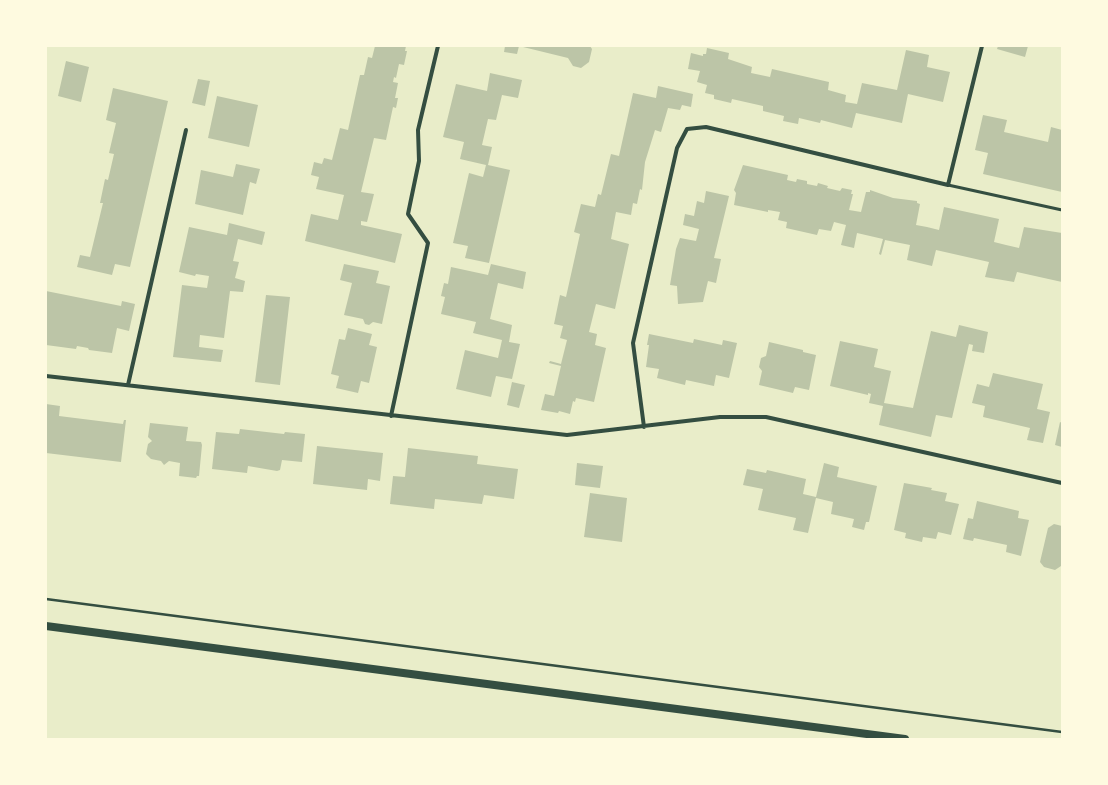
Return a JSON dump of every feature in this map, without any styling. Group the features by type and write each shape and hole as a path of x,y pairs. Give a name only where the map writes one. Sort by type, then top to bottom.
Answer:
{"main road":[{"path":"46,626 905,739"}],"street":[{"path":"391,416 428,243 408,214 419,161 418,130 438,46"},
{"path":"644,427 633,343 677,148 687,129 706,127 948,185 982,46"},
{"path":"128,385 186,130"},
{"path":"46,376 567,435 720,417 766,417 1062,483"}],"lane":[{"path":"948,185 1062,210"}],"path":[{"path":"46,599 1062,732"}],"building":[{"path":"375,46 406,46 405,51 407,51 404,65 399,64 396,78 394,77 393,82 398,83 395,98 398,98 396,108 393,107 386,140 374,138 361,192 374,194 367,222 361,221 361,225 402,234 395,263 305,241 311,214 338,220 344,195 316,189 319,177 311,175 314,162 322,164 324,158 332,160 340,128 348,130 360,75 364,75 368,57 372,58"},
{"path":"505,46 519,46 517,54 504,52"},
{"path":"519,46 590,46 592,49 589,62 581,68 573,66 568,58"},
{"path":"998,46 1028,46 1025,57 997,49"},
{"path":"707,48 729,53 728,59 752,67 751,73 770,77 772,69 829,82 828,90 846,95 845,102 857,104 862,83 897,90 906,50 929,55 927,67 950,72 943,102 908,94 902,123 856,113 852,128 821,120 820,123 799,118 798,124 783,121 784,116 763,111 763,106 732,99 731,103 714,99 714,95 705,93 707,85 697,82 700,71 688,69 691,53 703,56 703,54 706,54"},
{"path":"66,61 89,67 81,102 58,96"},
{"path":"490,73 522,80 518,98 502,95 496,120 488,119 482,145 492,147 488,165 510,170 489,263 465,258 468,246 453,243 469,173 483,177 486,165 460,159 464,142 443,137 456,84 487,91"},
{"path":"198,79 210,81 205,106 192,103"},
{"path":"658,86 693,94 691,107 682,105 680,110 668,108 661,132 655,130 645,162 642,190 640,189 637,204 633,203 631,215 616,212 611,239 629,244 615,309 596,304 589,332 597,334 595,345 606,348 594,402 576,398 575,402 573,401 570,414 559,411 558,413 541,410 545,394 554,396 561,366 549,363 550,361 561,364 567,340 560,338 563,326 554,324 560,295 566,297 580,234 574,232 581,204 595,207 598,194 601,195 611,154 619,156 633,93 656,98"},
{"path":"113,88 168,101 130,267 115,264 112,275 77,267 80,255 90,257 103,203 100,203 105,179 108,180 114,154 109,153 116,123 106,120"},
{"path":"217,96 258,105 249,147 208,138"},
{"path":"983,115 1007,120 1004,132 1048,142 1051,127 1062,130 1062,192 983,174 988,153 975,150"},
{"path":"236,164 260,169 256,184 250,182 243,215 195,204 201,170 233,177"},
{"path":"743,165 788,175 787,180 796,182 797,179 807,181 807,184 817,186 818,183 828,186 827,188 840,191 842,188 852,190 851,194 853,194 849,210 861,212 866,192 870,192 870,190 893,198 917,201 917,203 920,204 916,225 939,230 944,207 999,219 994,242 1019,248 1024,227 1062,233 1062,282 1017,272 1014,282 985,277 989,262 936,250 932,266 907,260 910,245 885,240 881,255 879,254 883,239 857,233 854,248 841,245 846,225 834,222 831,231 819,229 817,235 786,228 787,222 778,220 780,212 768,210 768,212 734,205 736,193 734,190"},
{"path":"706,191 729,196 714,258 721,259 716,283 708,281 703,302 678,304 677,286 670,285 676,249 680,238 696,241 699,229 683,225 685,214 694,216 697,201 704,203"},
{"path":"229,223 265,232 262,245 238,239 233,261 239,262 235,278 245,281 243,292 230,291 224,338 200,335 199,347 223,350 221,362 173,357 182,285 207,288 209,276 196,274 195,276 179,272 189,227 227,235"},
{"path":"344,264 379,271 376,283 390,286 382,324 373,322 369,325 365,324 363,319 344,315 352,283 340,280"},
{"path":"491,264 526,272 523,289 498,283 490,319 512,325 509,342 520,344 512,379 496,376 491,397 456,389 465,350 498,358 502,340 473,333 476,322 441,314 445,297 441,296 444,283 448,284 451,267 488,275"},
{"path":"46,291 121,306 122,301 135,304 129,331 117,328 112,353 89,350 88,348 77,346 76,349 46,345"},
{"path":"266,295 290,297 280,385 255,382"},
{"path":"959,325 988,332 984,353 972,351 973,345 969,344 952,418 936,415 931,437 879,425 883,406 869,403 871,394 868,393 868,395 830,386 840,341 878,349 874,367 891,371 884,403 913,408 931,331 956,337"},
{"path":"348,328 372,334 369,345 377,347 369,383 361,381 358,393 336,388 339,376 331,374 339,339 345,340"},
{"path":"649,334 693,343 694,339 722,345 723,340 737,343 729,378 716,375 714,386 686,380 685,385 657,378 659,369 646,367"},
{"path":"769,342 803,350 803,352 816,355 809,390 795,387 793,393 759,385 762,371 759,367 761,358 766,356"},
{"path":"993,373 1043,384 1037,409 1050,412 1043,443 1027,440 1030,428 983,417 985,406 972,403 977,384 989,387"},
{"path":"512,382 525,385 519,408 507,405"},
{"path":"46,404 60,406 59,416 123,424 124,420 126,420 121,462 46,453"},
{"path":"1060,422 1062,423 1062,447 1055,445"},
{"path":"150,423 188,427 186,441 201,442 202,445 199,476 196,478 179,476 180,463 169,461 164,465 161,461 151,459 146,454 148,444 152,441 148,437"},
{"path":"240,429 284,434 285,432 305,434 302,462 282,460 280,470 277,471 248,466 247,473 212,469 216,432 239,434"},
{"path":"317,446 383,453 380,481 368,479 367,490 313,484"},
{"path":"408,448 478,456 477,464 518,469 514,499 484,495 482,504 435,499 434,509 390,504 393,476 405,477"},
{"path":"577,463 603,466 600,488 575,485"},
{"path":"824,463 839,467 837,477 877,486 869,522 866,522 864,530 852,527 854,519 831,514 833,502 816,498 808,533 793,530 796,518 758,510 763,489 743,485 747,469 766,473 767,470 806,479 803,494 816,497"},
{"path":"904,483 932,488 931,490 947,493 945,501 959,504 951,535 938,532 936,539 923,537 922,542 905,538 906,533 894,530"},
{"path":"590,493 627,498 622,542 584,537"},
{"path":"977,501 1019,511 1018,518 1029,520 1021,556 1006,552 1007,545 974,538 973,541 963,539 968,518 973,519"},
{"path":"1054,524 1062,526 1062,563 1061,566 1055,570 1044,567 1040,562 1048,528"}]}
